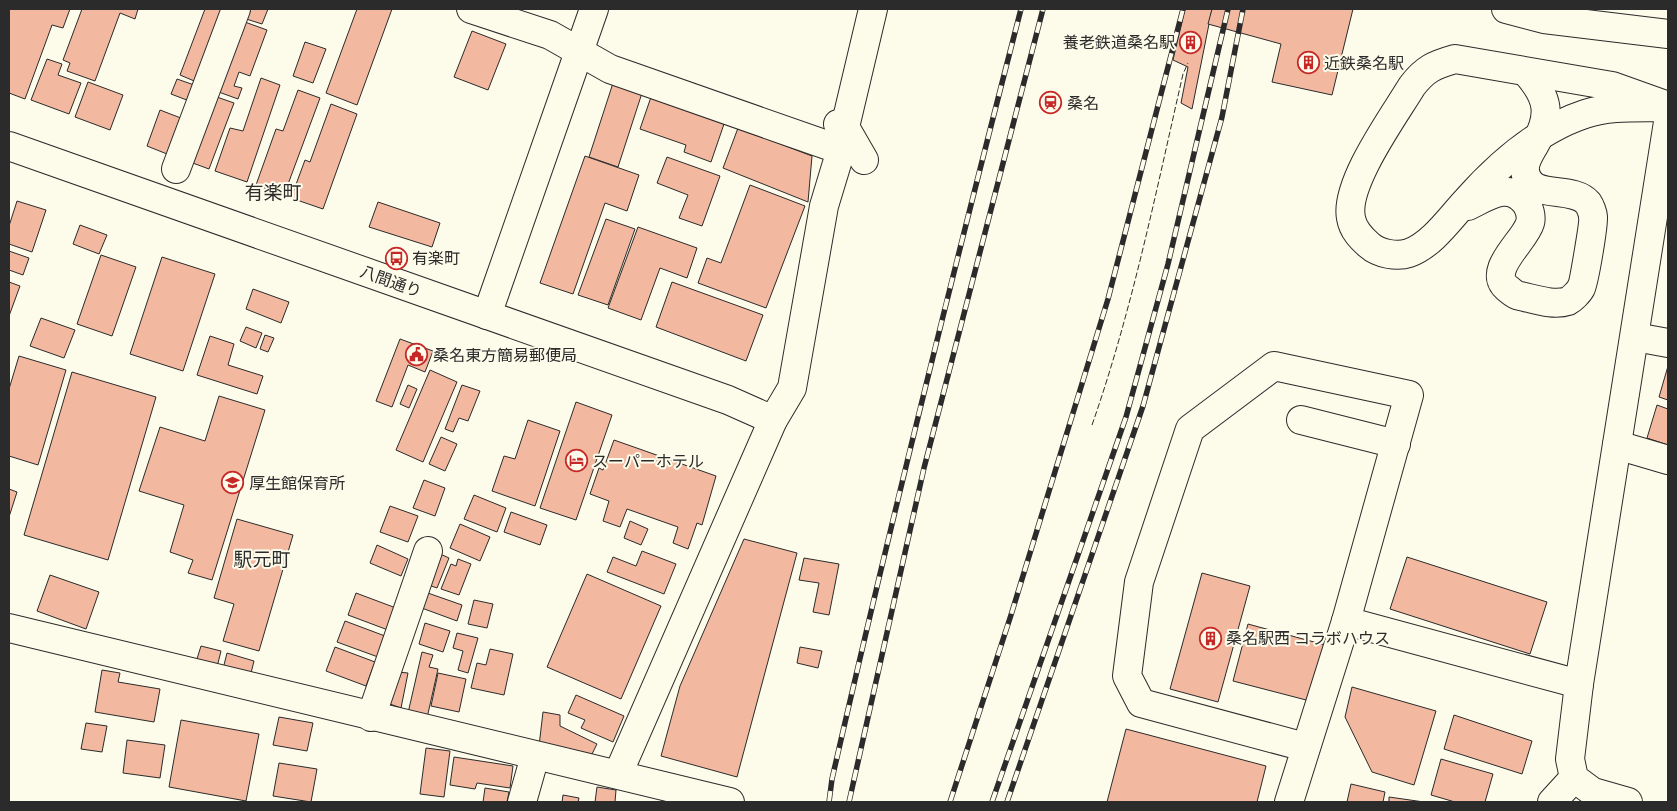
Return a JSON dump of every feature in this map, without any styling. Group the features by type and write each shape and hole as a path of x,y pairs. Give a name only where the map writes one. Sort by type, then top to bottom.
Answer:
{"street":[{"path":"176,169 236,9"},
{"path":"471,9 550,36 610,69 841,150 824,206 792,388 773,420 694,606 618,774"},
{"path":"487,315 594,9"},
{"path":"864,160 840,125 873,9"},
{"path":"1506,9 1544,19 1668,34"},
{"path":"1455,59 1612,86 1668,106 1618,108 1586,113 1540,135 1502,165 1425,244 1408,254 1390,254 1372,248 1358,235 1351,217 1352,198 1358,178 1412,86 1423,72 1455,59"},
{"path":"1458,210 1506,190 1516,193 1526,203 1531,221 1527,230 1502,265 1503,284 1515,295 1553,303 1570,300 1582,287 1593,218 1588,204 1578,195 1539,189 1529,180 1525,171 1528,157 1540,135 1545,120 1544,98 1539,86 1526,72"},
{"path":"1628,802 1593,792 1574,778 1570,759 1579,684 1668,122"},
{"name":"八間通り","path":"9,146 728,400 773,420"},
{"path":"1635,337 1668,343"},
{"path":"1289,802 1346,621 1409,395 1274,366 1190,429 1139,582 1127,676 1141,703 1305,747"},
{"path":"1301,420 1396,444"},
{"path":"1617,445 1668,460"},
{"path":"371,717 428,551"},
{"path":"1346,621 1579,684"},
{"path":"9,628 371,717 730,802"},
{"path":"522,802 536,756"},
{"path":"1552,802 1574,778"}],"building":[{"path":"9,9 70,9 63,28 52,25 25,99 9,93"},
{"path":"82,9 138,9 135,19 120,13 95,81 67,71 70,63 63,60"},
{"path":"205,9 227,9 199,83 180,75"},
{"path":"246,9 268,9 262,24 243,18"},
{"path":"357,9 392,9 357,105 326,93"},
{"name":"養老鉄道桑名駅","path":"1185,9 1212,9 1192,109 1181,103 1188,67 1173,60"},
{"name":"近鉄桑名駅","path":"1212,9 1353,9 1332,95 1272,82 1281,44 1208,24"},
{"path":"242,21 267,30 250,76 239,72 234,86 242,88 238,99 216,91"},
{"path":"472,31 506,44 488,90 454,77"},
{"path":"305,42 326,49 313,83 293,76"},
{"path":"47,59 62,64 58,75 81,83 69,114 31,100"},
{"path":"261,78 280,85 247,182 215,171 230,128 243,131"},
{"path":"177,79 197,86 192,102 171,94"},
{"path":"88,82 123,95 110,130 75,117"},
{"path":"613,83 642,93 618,167 589,157"},
{"path":"298,90 320,98 284,195 256,185 276,129 283,131"},
{"path":"214,96 234,103 209,169 190,162"},
{"path":"651,97 724,124 711,162 684,152 686,145 640,129"},
{"path":"331,104 357,114 323,209 291,198 305,160 310,162"},
{"path":"160,110 186,120 172,156 147,146"},
{"path":"738,128 812,156 808,202 723,168"},
{"path":"585,156 639,175 627,211 605,203 573,294 540,283"},
{"path":"667,157 720,176 702,226 679,218 688,195 657,183"},
{"path":"750,185 805,206 766,308 698,283 707,258 721,263"},
{"path":"17,201 46,210 32,252 9,244 9,226"},
{"path":"378,202 440,223 432,247 369,227"},
{"path":"606,219 635,229 608,305 578,295"},
{"path":"80,225 107,235 99,254 73,244"},
{"path":"638,227 697,248 687,278 660,268 641,320 608,308"},
{"path":"9,251 29,258 23,275 9,270"},
{"path":"101,255 136,267 112,336 77,324"},
{"path":"162,257 215,274 183,371 130,354"},
{"path":"9,282 20,286 9,316"},
{"path":"672,282 763,315 746,361 656,327"},
{"path":"253,289 289,302 281,323 246,309"},
{"path":"41,318 75,330 64,358 30,346"},
{"path":"246,327 262,333 256,348 240,341"},
{"path":"265,335 274,338 268,352 260,349"},
{"path":"210,336 234,344 228,365 263,376 257,394 197,375"},
{"path":"400,339 433,351 425,372 408,365 392,407 376,401"},
{"path":"19,356 66,370 38,465 9,456 9,389"},
{"path":"1668,366 1668,400 1659,397"},
{"path":"430,370 457,382 423,462 396,450"},
{"path":"72,372 156,397 108,560 24,535"},
{"path":"408,385 417,389 409,408 400,404"},
{"path":"462,385 480,391 468,421 459,418 453,432 445,429"},
{"path":"219,396 265,410 212,580 188,573 193,560 170,552 184,505 139,491 160,427 205,441"},
{"name":"スーパーホテル","path":"576,402 612,415 576,520 540,508"},
{"path":"1657,405 1668,409 1668,445 1647,438"},
{"path":"528,420 560,431 535,506 492,491 504,456 515,459"},
{"path":"441,437 457,444 445,471 429,464"},
{"path":"614,440 716,476 702,525 697,523 688,549 673,543 678,527 627,509 620,527 603,521 609,501 590,494 599,468 603,470"},
{"path":"424,480 445,488 435,516 413,508"},
{"path":"9,489 17,492 9,517"},
{"path":"474,495 506,508 497,532 464,519"},
{"path":"390,506 418,516 408,542 380,532"},
{"path":"511,512 547,525 540,545 504,532"},
{"path":"237,519 293,535 259,651 223,641 234,604 214,598"},
{"path":"630,521 648,529 641,545 624,538"},
{"path":"460,524 490,537 480,561 450,548"},
{"path":"744,539 797,553 737,777 661,756 680,686"},
{"path":"377,545 408,559 401,576 370,563"},
{"path":"642,551 676,564 664,594 607,572 613,557 636,566"},
{"path":"438,553 449,558 437,588 426,584"},
{"path":"1407,557 1547,602 1530,654 1390,609"},
{"path":"804,558 839,564 829,615 813,612 819,583 799,580"},
{"path":"458,559 471,564 459,595 441,589 451,564 456,566"},
{"name":"桑名駅西 コラボハウス","path":"1202,573 1250,586 1218,702 1170,689"},
{"path":"587,574 661,606 621,699 547,667"},
{"path":"50,575 99,592 86,629 37,611"},
{"path":"425,592 462,605 457,621 419,607"},
{"path":"356,593 396,608 388,630 348,615"},
{"path":"474,600 493,604 487,628 468,624"},
{"path":"345,621 385,636 378,657 337,642"},
{"path":"425,623 450,631 443,652 419,644"},
{"path":"1248,624 1325,645 1310,701 1233,681"},
{"path":"457,633 478,638 468,673 458,670 463,651 453,648"},
{"path":"201,646 221,651 217,667 196,662"},
{"path":"335,647 375,662 366,686 326,671"},
{"path":"800,647 822,651 818,668 797,663"},
{"path":"490,649 513,654 504,695 471,688 477,663 486,665"},
{"path":"422,652 433,655 429,667 438,669 427,718 408,713"},
{"path":"227,653 254,661 250,677 223,669"},
{"path":"102,670 120,673 118,682 160,689 154,722 95,712"},
{"path":"397,672 408,673 401,708 390,704"},
{"path":"438,673 466,679 459,712 431,706"},
{"path":"1352,687 1436,711 1414,785 1372,772 1345,717"},
{"path":"576,695 624,716 613,742 581,728 585,720 568,713"},
{"path":"543,712 560,715 560,726 597,744 592,754 539,746"},
{"path":"1454,715 1532,741 1522,774 1444,749"},
{"path":"279,717 313,723 307,751 273,745"},
{"path":"181,720 259,734 246,801 169,787"},
{"path":"86,723 107,726 102,752 81,749"},
{"path":"1126,729 1266,766 1257,802 1107,802"},
{"path":"127,740 165,745 160,778 123,773"},
{"path":"426,748 450,751 444,797 420,794"},
{"path":"454,757 513,766 510,788 477,783 475,789 450,785"},
{"path":"1441,759 1493,774 1485,802 1455,802 1431,795"},
{"path":"279,763 317,769 311,802 273,796"},
{"path":"1351,784 1385,792 1383,802 1347,802"},
{"path":"597,787 616,790 615,802 595,802"},
{"path":"485,788 509,792 507,802 483,802"},
{"path":"563,795 579,798 578,802 562,802"},
{"path":"1389,797 1424,802 1389,802"}],"railway":[{"path":"829,802 832,779 854,682 900,489 1021,9"},
{"path":"849,802 924,468 1043,9"},
{"path":"950,802 1011,615 1108,299 1183,9"},
{"path":"992,802 1126,417 1168,264 1228,9"},
{"path":"1007,802 1143,406 1222,117 1243,9"}],"fence":[{"path":"1092,425 1131,295 1183,74 1188,63"}],"place":[{"name":"養老鉄道桑名駅","path":"1191,42"},
{"name":"近鉄桑名駅","path":"1308,63"},
{"name":"桑名","path":"1051,103"},
{"name":"有楽町","path":"396,258"},
{"name":"桑名東方簡易郵便局","path":"417,355"},
{"name":"スーパーホテル","path":"576,461"},
{"name":"厚生館保育所","path":"233,483"},
{"name":"桑名駅西 コラボハウス","path":"1210,638"}],"district":[{"name":"有楽町","path":"273,192"},
{"name":"駅元町","path":"262,559"}]}
